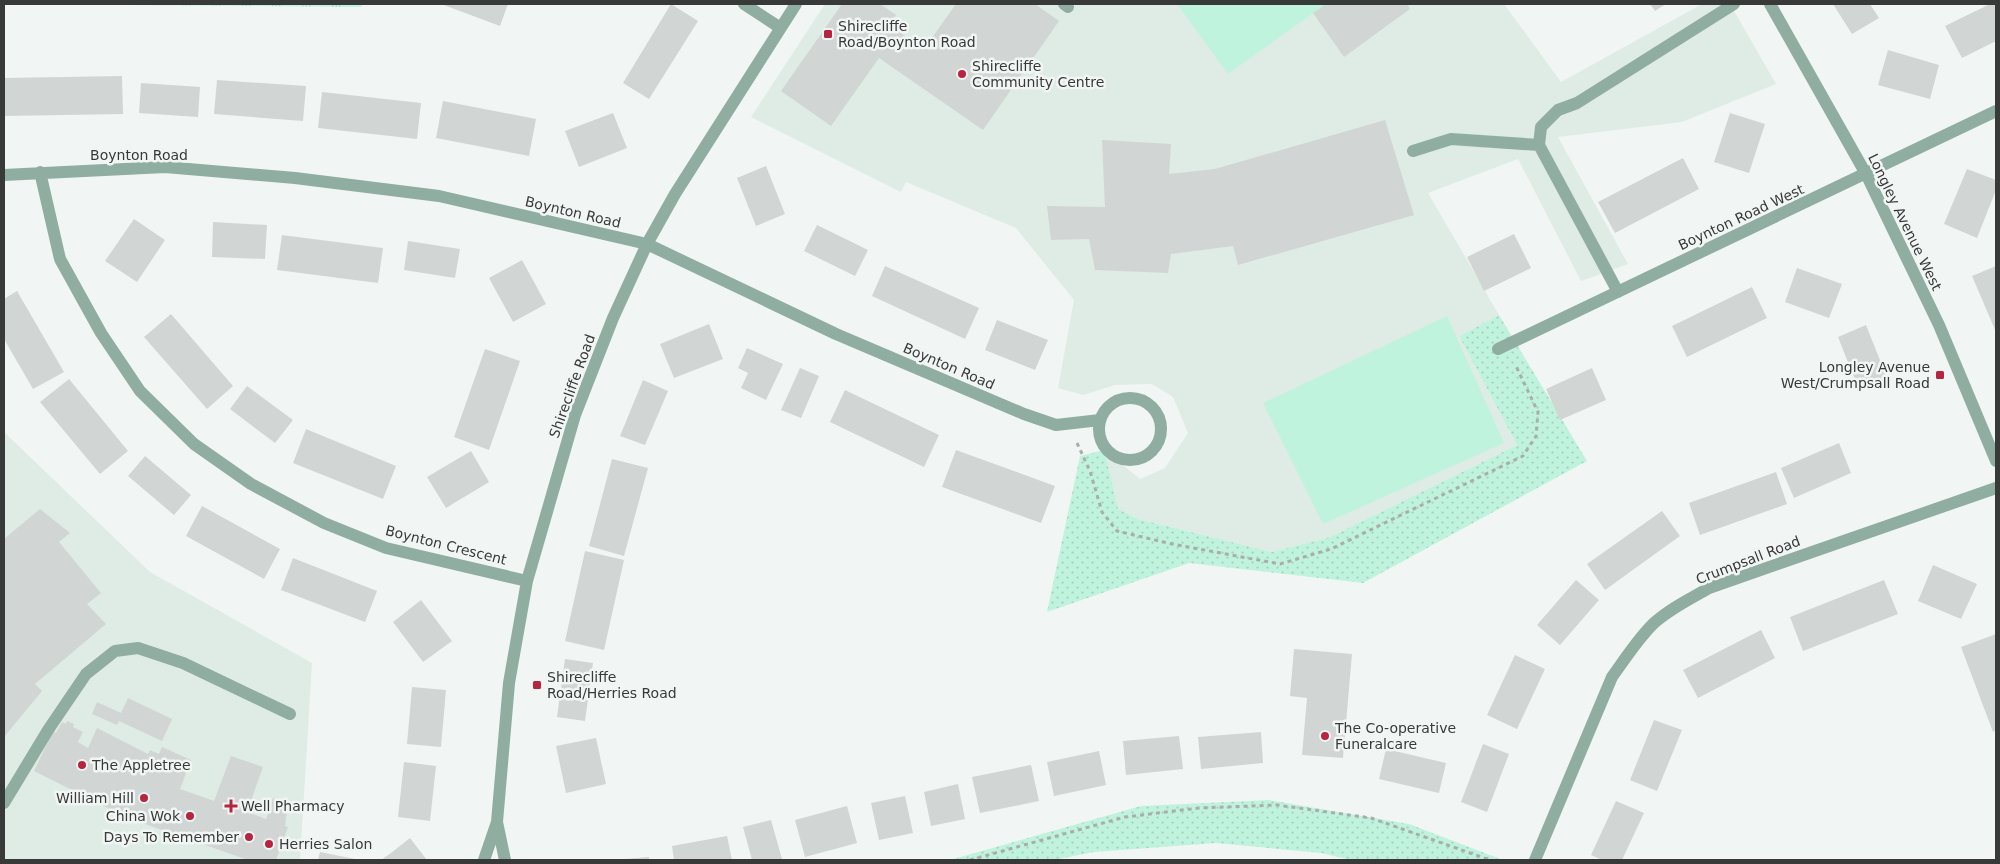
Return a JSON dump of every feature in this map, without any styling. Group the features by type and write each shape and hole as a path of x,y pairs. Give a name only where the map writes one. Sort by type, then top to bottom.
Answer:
{"street":[{"path":"744,4 779,27"},
{"name":"Shirecliffe Road","path":"484,860 497,822 509,683 527,580 575,415 613,318 647,244 675,194 779,27 796,4"},
{"path":"1618,292 1539,145 1541,126 1558,110 1577,103 1734,4"},
{"name":"Longley Avenue West","path":"1770,4 1866,174 1939,325 1996,461"},
{"name":"Boynton Road West","path":"1502,347 1996,111"},
{"path":"1413,152 1451,138 1539,145"},
{"name":"Boynton Road","path":"4,175 165,167 305,179 439,196 647,244 836,334 1024,414 1056,425 1100,420"},
{"name":"Boynton Crescent","path":"40,172 60,259 100,333 140,391 194,444 251,484 324,523 386,548 527,580"},
{"path":"1136,398 1145,401 1158,414 1161,423 1158,443 1152,451 1143,457 1123,460 1106,449 1101,440 1100,420 1104,412 1118,400 1136,398"},
{"name":"Crumpsall Road","path":"1535,860 1612,678 1653,624 1709,588 1996,488"},
{"path":"4,803 48,730 86,674 115,651 138,648 183,664 290,714"},
{"name":"Shirecliffe Road","path":"497,822 506,860"}],"path":[{"path":"1062,424 1065,436 1076,443 1090,471 1102,512 1117,531 1172,544 1280,564 1331,549 1523,456 1536,436 1538,412 1502,347"},
{"path":"970,860 1125,817 1199,808 1277,805 1371,818 1490,860"}],"shaded area":[{"path":"825,4 1504,4 1561,82 1702,4 1730,4 1776,84 1682,122 1558,137 1628,264 1581,281 1518,159 1428,193 1499,315 1459,336 1517,445 1330,537 1272,552 1138,519 1117,509 1104,450 1140,479 1165,468 1188,433 1173,397 1152,384 1115,385 1083,395 1058,388 1074,300 1016,228 906,182 901,192 751,117"},
{"path":"4,432 150,572 312,663 300,860 4,860"}],"green space":[{"path":"4,4 362,4 361,7"},
{"path":"1177,4 1326,4 1228,74"},
{"path":"1499,315 1587,461 1363,583 1189,563 1047,612 1080,456 1104,450 1118,509 1138,519 1272,552 1330,537 1517,445 1459,336"},
{"path":"1447,316 1504,443 1323,524 1263,403"},
{"path":"1269,800 1409,824 1503,860 1351,860 1321,853 1216,843 1094,852 1054,860 950,860 1141,806"}],"building":[{"path":"441,4 508,4 500,26"},
{"path":"671,4 698,21 649,99 623,83"},
{"name":"Shirecliffe Community Centre","path":"842,4 880,4 896,15 889,25 924,49 956,4 1035,4 1059,21 983,130 879,58 831,126 781,91"},
{"path":"1326,4 1407,4 1410,9 1344,57 1313,13"},
{"path":"1650,4 1666,4 1655,11"},
{"path":"1833,4 1870,4 1879,18 1852,34"},
{"path":"1990,4 1996,4 1996,41 1962,58 1945,26"},
{"path":"1888,50 1939,65 1930,99 1878,85"},
{"path":"122,76 123,114 4,116 4,78"},
{"path":"217,80 306,86 303,121 214,114"},
{"path":"141,83 200,87 198,117 139,113"},
{"path":"322,92 421,103 417,139 318,128"},
{"path":"443,101 536,119 529,156 436,138"},
{"path":"613,113 627,148 579,167 565,131"},
{"path":"1730,113 1765,124 1749,173 1714,162"},
{"path":"1385,120 1414,215 1238,265 1233,246 1171,254 1168,273 1095,270 1089,239 1051,240 1047,206 1105,207 1102,140 1171,144 1169,174 1215,169"},
{"path":"1683,158 1699,189 1615,233 1598,202"},
{"path":"766,166 785,214 756,226 737,178"},
{"path":"1967,169 1996,180 1996,190 1977,238 1944,224"},
{"path":"134,219 165,240 137,282 105,261"},
{"path":"213,222 267,225 265,259 212,257"},
{"path":"817,225 868,250 855,276 804,251"},
{"path":"1514,234 1531,268 1484,291 1467,257"},
{"path":"282,235 383,248 378,283 277,270"},
{"path":"408,241 460,249 455,278 404,270"},
{"path":"522,260 546,304 513,322 489,278"},
{"path":"885,266 979,308 965,339 872,296"},
{"path":"1996,266 1996,332 1972,276"},
{"path":"1797,268 1842,284 1829,318 1785,302"},
{"path":"1752,287 1767,318 1687,357 1672,326"},
{"path":"17,291 64,372 33,389 4,339 4,299"},
{"path":"171,314 233,386 207,409 144,337"},
{"path":"997,320 1048,340 1035,370 985,350"},
{"path":"709,324 723,359 674,378 660,344"},
{"path":"1866,325 1887,378 1859,390 1838,337"},
{"path":"747,348 783,364 766,400 741,388 748,373 738,368"},
{"path":"485,349 520,361 489,450 454,437"},
{"path":"800,368 819,376 801,418 781,410"},
{"path":"1592,368 1606,400 1560,420 1546,389"},
{"path":"69,379 128,451 100,474 40,402"},
{"path":"643,380 668,391 645,445 620,436"},
{"path":"247,386 293,420 275,443 230,409"},
{"path":"845,390 939,435 924,467 830,422"},
{"path":"306,429 396,466 383,499 293,463"},
{"path":"1839,443 1851,473 1794,498 1781,468"},
{"path":"956,450 1055,486 1041,523 942,487"},
{"path":"471,451 489,482 446,508 427,477"},
{"path":"145,456 191,495 174,515 128,476"},
{"path":"612,459 648,468 624,556 589,546"},
{"path":"1776,472 1787,504 1700,535 1689,503"},
{"path":"202,506 280,549 264,579 186,536"},
{"path":"40,509 70,533 59,542 101,593 87,604 106,624 35,684 42,691 4,737 4,539"},
{"path":"1662,511 1680,536 1605,590 1587,564"},
{"path":"585,551 624,560 604,650 565,641"},
{"path":"293,558 377,591 365,622 281,590"},
{"path":"1933,565 1977,584 1961,619 1918,601"},
{"path":"1576,580 1599,600 1560,645 1537,625"},
{"path":"1884,580 1898,614 1803,651 1790,617"},
{"path":"421,600 452,641 423,662 393,622"},
{"path":"1761,630 1775,658 1698,698 1683,670"},
{"path":"1996,634 1996,730 1993,732 1961,647"},
{"path":"1294,649 1352,654 1343,758 1302,755 1307,698 1290,696"},
{"path":"1515,655 1545,669 1517,729 1487,715"},
{"path":"565,659 593,663 585,721 557,717"},
{"path":"412,687 446,690 441,747 407,744"},
{"path":"128,698 172,719 162,741 119,721 117,725 92,714 97,702 121,713"},
{"path":"1654,720 1682,730 1657,791 1630,780"},
{"path":"67,721 74,724 73,727 83,732 78,742 88,748 97,728 148,754 150,750 159,754 162,747 191,760 180,789 214,801 231,756 263,767 247,812 266,819 273,798 288,804 285,826 288,827 276,860 248,860 128,818 34,771 53,731 56,733 62,722 66,724"},
{"path":"1261,732 1263,763 1201,769 1198,737"},
{"path":"1179,736 1183,769 1126,775 1123,741"},
{"path":"596,738 606,784 566,793 556,746"},
{"path":"1483,744 1509,754 1487,812 1461,802"},
{"path":"1386,749 1446,763 1439,793 1379,779"},
{"path":"1099,751 1106,785 1054,796 1047,762"},
{"path":"404,762 436,766 430,821 398,817"},
{"path":"1031,765 1039,801 980,813 972,777"},
{"path":"958,784 965,819 931,826 924,792"},
{"path":"905,796 913,833 879,840 871,803"},
{"path":"1616,801 1644,813 1622,860 1602,860 1591,855"},
{"path":"847,806 857,843 805,857 795,820"},
{"path":"771,820 782,859 752,860 743,827"},
{"path":"727,836 732,860 674,860 672,846"},
{"path":"410,838 427,860 381,860 391,853"},
{"path":"320,852 355,859 355,860 318,860"},
{"path":"649,857 649,860 625,860 625,859"}],"place":[{"name":"Shirecliffe Road/Boynton Road","path":"828,34"},
{"name":"Shirecliffe Community Centre","path":"962,74"},
{"name":"Longley Avenue West/Crumpsall Road","path":"1940,375"},
{"name":"Shirecliffe Road/Herries Road","path":"537,685"},
{"name":"The Co-operative Funeralcare","path":"1325,736"},
{"name":"The Appletree","path":"82,765"},
{"name":"William Hill","path":"144,798"},
{"name":"Well Pharmacy","path":"231,806"},
{"name":"China Wok","path":"190,816"},
{"name":"Days To Remember","path":"249,837"},
{"name":"Herries Salon","path":"269,844"}]}
